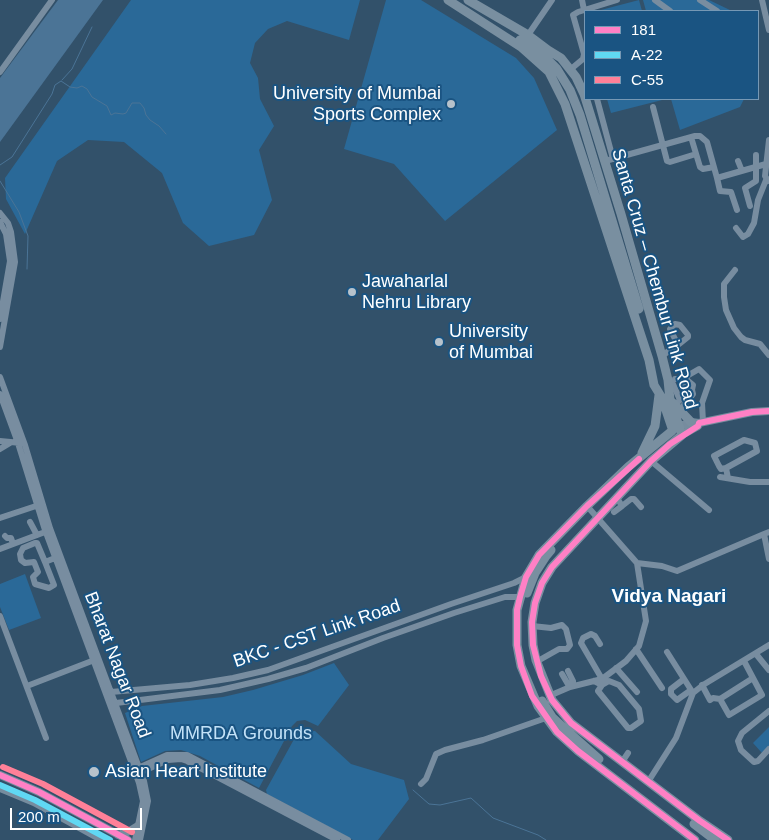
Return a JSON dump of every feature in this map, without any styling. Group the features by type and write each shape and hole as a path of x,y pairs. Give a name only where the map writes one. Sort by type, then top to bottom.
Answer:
{"highway":[{"name":"Santa Cruz – Chembur Link Road","path":"448,0 521,47 549,72 565,104 649,360 654,384 673,403"},
{"path":"456,0 533,48 557,69 570,90 580,115 651,349 659,390 655,426 638,460 623,478 546,556 536,572 523,608 521,632 526,666 539,697 552,717 594,756 704,840"},
{"name":"Santa Cruz – Chembur Link Road","path":"468,0 528,35 561,58 571,69 584,94"},
{"path":"548,50 575,87 585,113 656,348 665,390 660,428 653,446 643,463 627,482 550,560 534,590 526,632 532,664 544,694 557,713 598,750 715,840"},
{"name":"Santa Cruz – Chembur Link Road","path":"586,100 609,160 621,214 662,356 672,380 677,433 628,468 539,555 526,577 520,597 516,628 517,645 526,681 538,706 546,718 568,742 697,840"},
{"path":"603,220 621,214"},
{"path":"628,468 639,453 652,422 654,415 654,384 672,380"},
{"path":"650,451 661,438 666,417 673,403 698,422"},
{"path":"677,433 619,502 597,519 552,567 542,583 535,603 532,626 533,644 536,662 550,696 571,723 728,840"},
{"path":"526,681 541,676"},
{"path":"568,742 572,741 697,840"}],"main road":[{"path":"677,433 698,422 752,412 769,411"},
{"path":"0,774 40,792 128,840"},
{"path":"0,788 34,802 103,840"},
{"path":"118,835 130,832 138,826"}],"street":[{"path":"0,72 52,0"},
{"path":"528,35 552,0"},
{"path":"582,0 584,10"},
{"path":"571,69 583,58 584,54 574,15 617,0"},
{"path":"700,0 715,10"},
{"path":"762,0 767,11 769,30"},
{"path":"659,1 669,10"},
{"path":"578,63 584,67"},
{"path":"597,100 609,160 700,136 705,139 720,191 731,192 737,210"},
{"path":"653,107 665,159 670,162 696,154"},
{"path":"691,137 702,169 714,167"},
{"path":"736,228 743,237 748,234 754,223 758,200 768,181 765,176 769,140"},
{"path":"750,206 745,188 756,181 756,155"},
{"path":"738,161 742,171"},
{"path":"717,178 766,164"},
{"path":"0,213 8,223 14,242 16,262 0,319"},
{"path":"0,222 6,234 10,253 10,280 0,347"},
{"path":"735,270 724,284 726,310 734,328 742,337 745,340 760,344 769,354"},
{"path":"662,356 678,345"},
{"path":"673,403 693,394 692,384 687,380 687,376 699,369 710,380 698,422"},
{"path":"0,377 39,505 0,518"},
{"path":"672,380 681,379 687,393 673,403"},
{"path":"0,394 17,431"},
{"path":"744,440 755,443 757,451 726,468 721,469 714,456 744,440"},
{"path":"0,441 21,443"},
{"path":"0,449 10,443"},
{"path":"652,461 709,510"},
{"path":"726,468 728,478"},
{"path":"720,477 750,482 769,482"},
{"path":"614,512 619,502 632,499 641,507"},
{"name":"Bharat Nagar Road","path":"39,505 56,561 116,703 138,771 143,801 135,840"},
{"name":"Bharat Nagar Road","path":"39,505 147,792 148,801 140,840"},
{"path":"550,696 569,685 594,681 602,682 608,680 619,685 638,709 641,721 628,728 598,691 602,682 636,649 646,621 637,563 587,506"},
{"path":"30,522 36,535"},
{"path":"0,548 11,537 36,535 46,532"},
{"path":"637,563 662,566 677,571 766,533 769,559"},
{"path":"35,542 37,543 46,564 54,585 49,588 35,584 33,577 38,572 34,562 26,563 21,560 20,554 23,548 35,542"},
{"path":"46,564 56,561"},
{"name":"BKC - CST Link Road","path":"111,692 207,682 252,674 303,658 451,604 514,584 526,577"},
{"name":"BKC - CST Link Road","path":"116,703 208,692 255,682 306,668 454,613 505,597 520,597"},
{"path":"451,604 454,613"},
{"path":"0,616 46,738"},
{"path":"392,625 396,634"},
{"path":"532,626 550,628 562,625 566,629 570,645 567,650 559,649 536,662"},
{"path":"600,644 595,636 590,634 583,638 581,643 602,682"},
{"path":"684,679 670,691 676,700 769,645"},
{"path":"636,649 662,688"},
{"path":"648,782 676,738 690,692 667,652"},
{"path":"756,654 769,670"},
{"path":"27,686 96,659"},
{"path":"704,684 714,699 729,715 762,695 744,661"},
{"path":"616,668 636,692"},
{"path":"565,673 569,685"},
{"path":"252,674 255,682"},
{"path":"714,699 753,678"},
{"path":"207,682 208,692"},
{"path":"678,684 690,692"},
{"path":"769,711 742,733 738,741 741,750 754,762 769,749"},
{"path":"421,784 426,779 436,754 546,718"},
{"path":"622,762 628,753"},
{"path":"138,771 167,755 187,755 348,840"},
{"path":"138,771 168,760 181,759 188,761 337,840"}],"green space":[{"path":"131,0 360,0 349,40 287,21 268,29 255,43 250,63 258,78 260,99 274,126 259,150 272,200 254,235 209,246 183,223 162,173 124,142 88,140 57,161 25,234 6,199 5,178"},
{"name":"University of Mumbai Sports Complex","path":"386,0 421,0 516,58 534,78 557,130 445,221 394,164 344,149"},
{"path":"639,0 642,10 601,10"},
{"path":"643,0 709,0 730,10 646,10"},
{"path":"607,100 662,100 611,113"},
{"path":"671,100 744,100 740,107 680,130"},
{"path":"25,574 41,618 9,630 0,607 0,584"},
{"name":"MMRDA Grounds","path":"334,663 349,685 318,726 305,720 297,721 292,726 259,788 200,756 181,750 165,751 141,762 125,713 142,706 223,697 253,690 303,675"},
{"path":"769,727 769,746 762,753 753,743"},
{"name":"MMRDA Grounds","path":"315,731 351,764 404,780 409,799 378,840 353,840 267,794 266,790 298,732"}],"shaded area":[{"path":"58,0 103,0 0,142 0,78"}],"waterway":[{"path":"62,80 72,69 92,27"},
{"path":"0,165 12,157 52,94 55,85 61,81 70,87 77,88 82,86 87,89 92,97 107,106 111,115 126,113 132,103 140,103 150,120 166,134"},
{"path":"0,181 19,212 28,236 27,269"},
{"path":"413,790 429,804 440,805 471,798 493,818 538,835 546,840"}],"transit line":[{"name":"181","path":"728,840 571,723 552,700 541,676 533,645 532,622 535,603 542,583 552,567 651,461 670,444 698,426 699,423 752,412 769,411"},
{"name":"181","path":"639,459 587,506 539,555 526,577 520,597 517,610 517,645 521,666 532,696 557,732 578,751 695,840"},
{"name":"C-55","path":"3,767 43,784 132,832"},
{"name":"181","path":"0,775 39,792 128,840"},
{"name":"A-22","path":"0,785 35,800 110,840"}],"place":[{"name":"University of Mumbai Sports Complex","path":"451,104"},
{"name":"Jawaharlal Nehru Library","path":"352,292"},
{"name":"University of Mumbai","path":"439,342"},
{"name":"Asian Heart Institute","path":"94,772"}],"district":[{"name":"Vidya Nagari","path":"669,597"}]}
